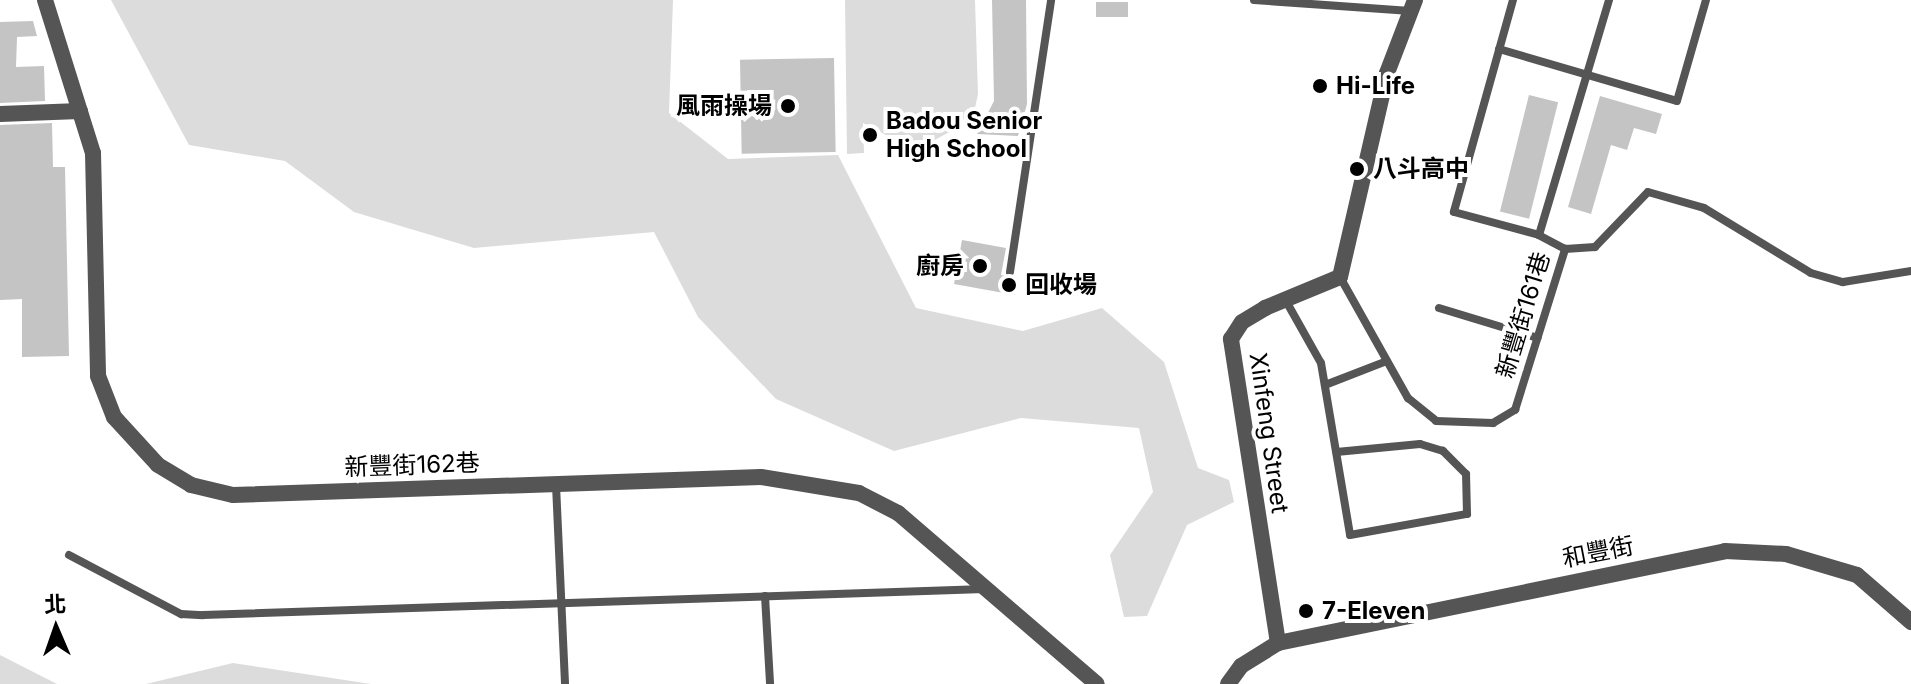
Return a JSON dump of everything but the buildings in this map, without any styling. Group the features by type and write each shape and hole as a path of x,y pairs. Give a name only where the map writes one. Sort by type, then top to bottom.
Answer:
{"street":[{"name":"新豐街162巷","path":"45,0 93,153 98,376 114,417 158,465 191,485 233,495 761,477 859,493 898,513 1097,684"},
{"path":"1340,277 1387,73 1413,5"},
{"path":"0,114 80,111"},
{"name":"Xinfeng Street","path":"1278,643 1231,339 1242,322 1340,277"},
{"name":"和豐街","path":"1278,643 1742,550 1813,559 1857,575 1911,622"},
{"path":"1228,684 1241,666 1278,643"}],"lane":[{"path":"1010,272 1051,0"},
{"path":"1254,0 1413,5"},
{"path":"1513,0 1454,212 1539,235"},
{"name":"新豐街161巷","path":"1340,277 1408,398 1436,421 1493,423 1515,410 1565,249 1539,235 1609,0"},
{"path":"1499,49 1677,101 1706,0"},
{"path":"1565,249 1595,247 1648,192 1704,208 1811,273 1843,282 1911,271"},
{"path":"1286,301 1321,363 1325,385 1336,452 1350,535 1467,514 1466,474 1443,451 1420,444 1336,452"},
{"path":"1439,308 1538,338"},
{"path":"1325,385 1387,361"},
{"path":"556,484 565,684"},
{"path":"69,555 181,614 985,589"},
{"path":"765,596 770,684"}],"shaded area":[{"path":"111,0 673,0 669,113 728,159 838,155 916,308 1023,331 1102,308 1164,362 1198,468 1229,480 1234,502 1187,525 1147,616 1124,617 1110,555 1153,492 1139,428 1021,418 894,451 776,399 698,317 654,232 474,248 354,212 285,161 189,145"},
{"path":"845,0 975,0 978,94 975,108 955,129 931,142 903,144 863,123 864,153 847,154"},
{"path":"0,655 57,684 0,684"},
{"path":"233,663 371,684 146,684"}],"place":[{"name":"Hi-Life","path":"1320,86"},
{"name":"風雨操場","path":"788,106"},
{"name":"Badou Senior High School","path":"870,135"},
{"name":"八斗高中","path":"1357,169"},
{"name":"廚房","path":"980,266"},
{"name":"回收場","path":"1009,285"},
{"name":"7-Eleven","path":"1306,611"}]}
